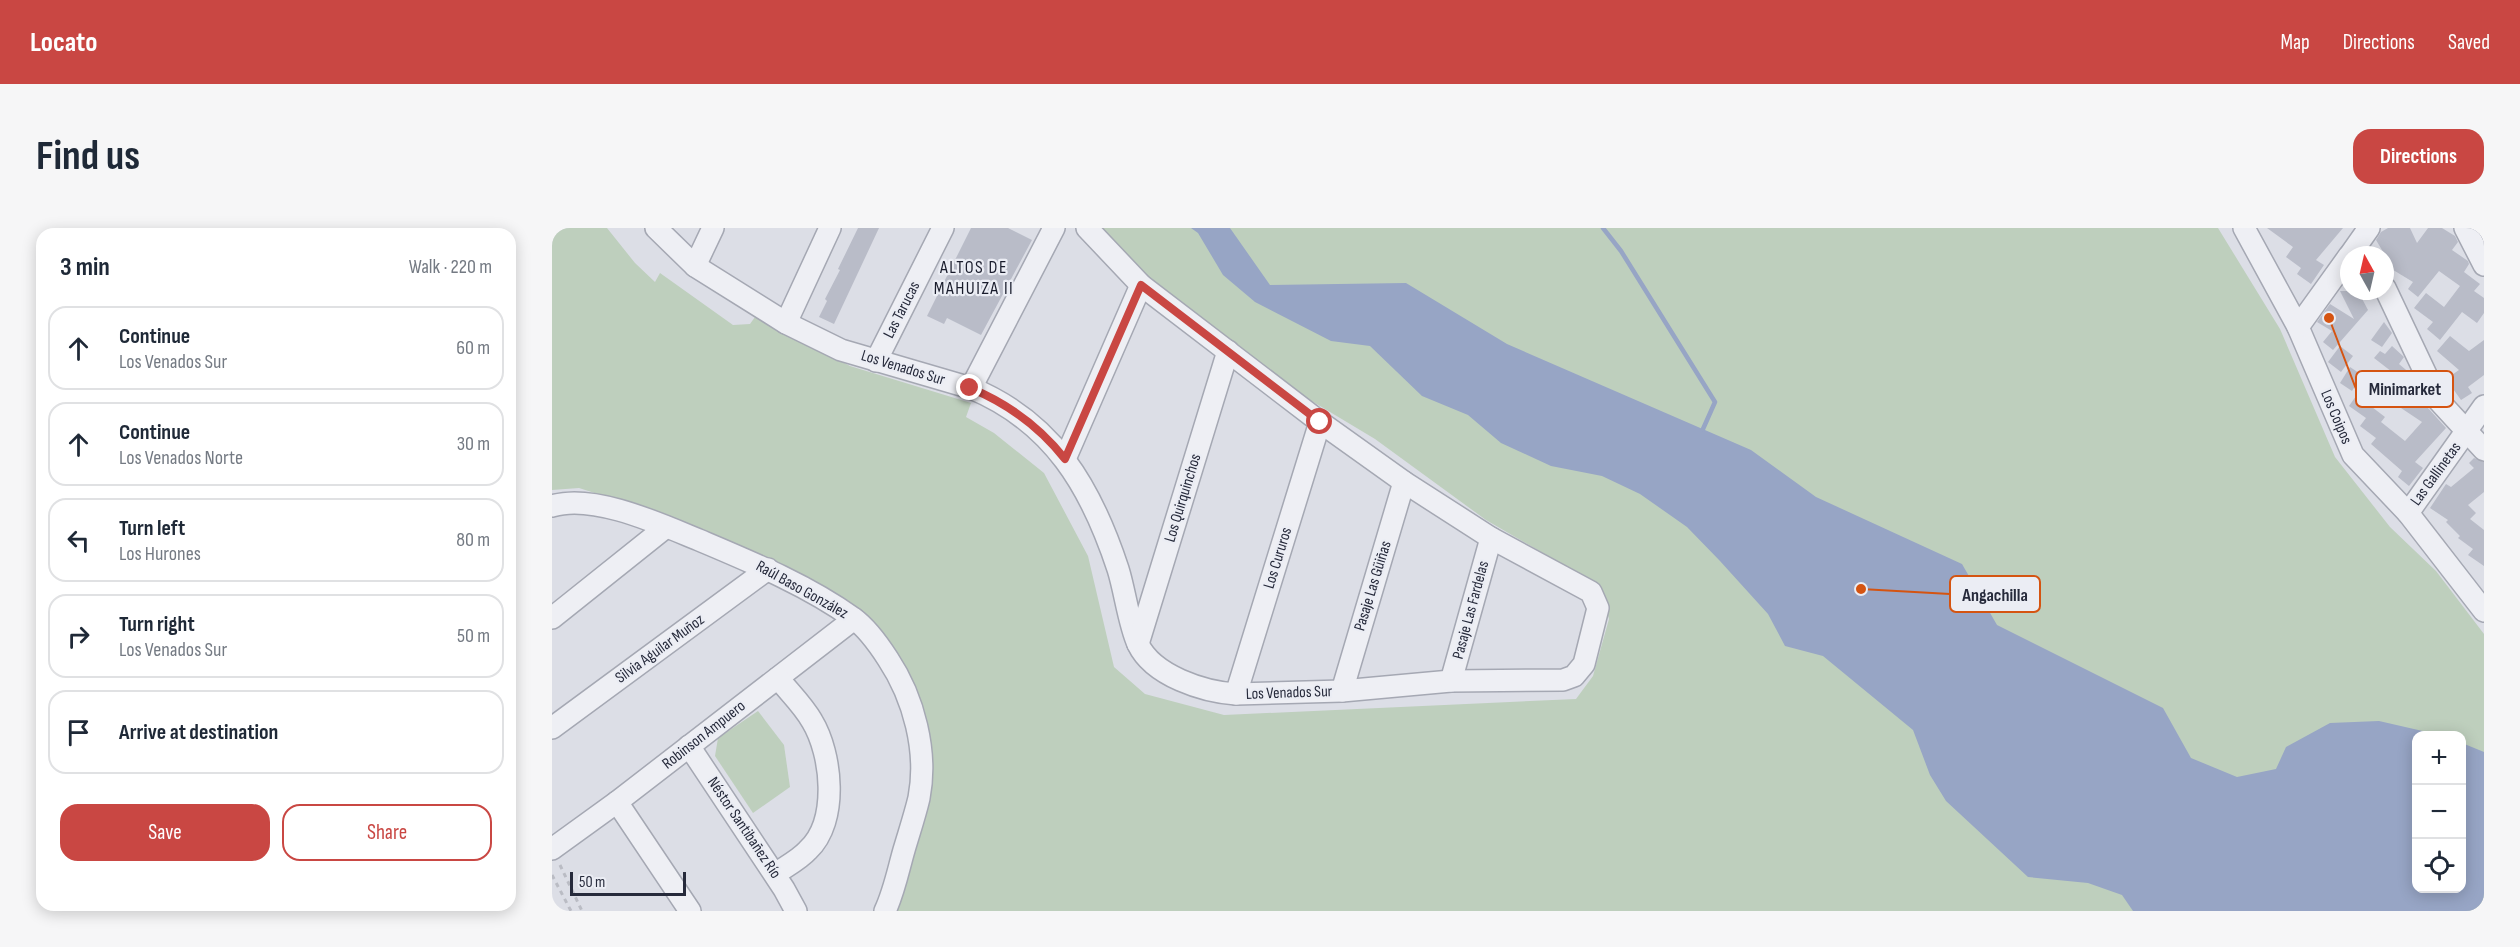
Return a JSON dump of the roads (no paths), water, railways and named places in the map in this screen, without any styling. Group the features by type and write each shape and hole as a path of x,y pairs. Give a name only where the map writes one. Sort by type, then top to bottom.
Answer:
{"street":[{"name":"Los Venados Sur","path":"656,228 695,266 786,323 841,350 970,388 1008,406 1040,430 1065,459 1091,505 1108,543 1125,592 1138,645 1158,666 1186,684 1219,693 1236,694 1342,691 1451,681 1563,680 1574,676 1584,664 1598,608 1594,596 1587,589 1491,538 1404,482 1320,422 1141,285 1087,228"},
{"path":"695,266 713,228"},
{"path":"786,323 830,228"},
{"name":"Las Tarucas","path":"876,361 943,228"},
{"path":"970,388 1054,228"},
{"name":"Los Coipos","path":"2244,228 2298,327 2353,455 2408,513 2484,611"},
{"path":"2465,228 2484,265"},
{"path":"2298,327 2340,272"},
{"path":"1065,459 1141,285"},
{"path":"2391,300 2438,400 2484,450"},
{"name":"Los Quirquinchos","path":"1138,645 1228,351"},
{"name":"Las Gallinetas","path":"2408,513 2484,406"},
{"name":"Los Cururos","path":"1236,694 1320,422"},
{"name":"Pasaje Las Güiñas","path":"1342,691 1404,482"},
{"name":"Raúl Baso González","path":"552,506 566,503 590,503 666,527 768,569 854,619 875,641 893,666 910,703 921,759 919,797 885,911"},
{"path":"552,618 666,527"},
{"name":"Pasaje Las Fardelas","path":"1451,681 1491,538"},
{"name":"Silvia Aguilar Muñoz","path":"552,728 768,569"},
{"name":"Robinson Ampuero","path":"555,855 617,802 854,619"},
{"path":"775,874 809,850 823,827 829,796 829,770 823,745 813,722 777,678"},
{"name":"Néstor Santibañez Río","path":"689,746 775,874 796,911"},
{"path":"617,802 690,911"}],"water":[{"path":"1191,228 1230,228 1270,285 1406,283 1507,344 1751,450 1816,497 1962,564 1997,625 2163,708 2191,758 2237,777 2276,769 2286,747 2330,723 2379,721 2423,731 2412,731 2412,893 2466,893 2466,745 2484,752 2484,911 2133,911 2122,895 2088,883 2028,877 1946,801 1930,775 1913,730 1823,656 1785,646 1768,614 1687,527 1640,494 1602,476 1551,466 1501,443 1468,415 1422,396 1370,346 1331,341 1255,302 1223,275 1198,233"}],"waterway":[{"path":"1603,228 1621,251 1715,402 1703,429"}],"place":[{"name":"Minimarket","path":"2329,318"},
{"name":"Angachilla","path":"1861,589"}],"district":[{"name":"ALTOS DE MAHUIZA II","path":"974,277"}]}
